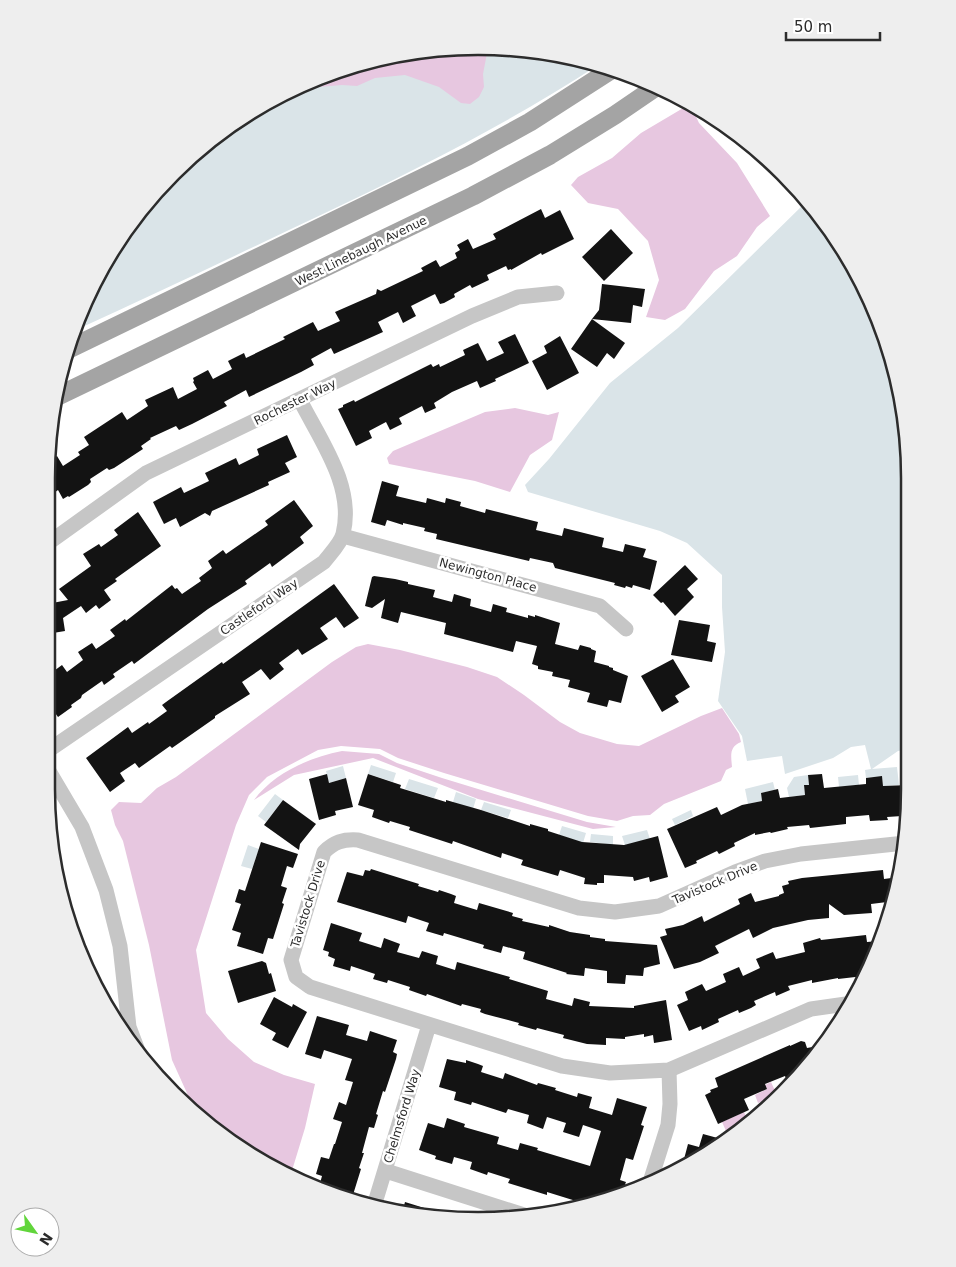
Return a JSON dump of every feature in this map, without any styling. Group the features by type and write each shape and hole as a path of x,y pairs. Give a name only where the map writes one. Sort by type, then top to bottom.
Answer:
{"main road":[{"path":"76,346 468,156 530,122 604,74"},
{"name":"West Linebaugh Avenue","path":"63,393 474,196 550,156 649,92"}],"street":[{"name":"Rochester Way","path":"55,538 146,473 445,329 510,300 518,297 558,294"},
{"path":"300,400 339,475 346,513 343,536"},
{"name":"Newington Place","path":"343,536 600,606 626,629"},
{"name":"Castleford Way","path":"55,746 324,562 343,536"},
{"path":"55,781 82,827 106,890 120,946 126,1023"},
{"name":"Tavistock Drive","path":"842,1005 811,1009 669,1070 610,1073 562,1066 310,987 296,977 292,960 324,852 331,844 349,839 358,840 548,900 579,908 615,912 659,906 735,872 765,861 801,854 897,844"},
{"name":"Chelmsford Way","path":"376,1200 429,1025"},
{"path":"653,1174 668,1125 670,1104 669,1070"},
{"path":"386,1171 510,1211"}],"shaded area":[{"path":"487,55 483,74 484,87 479,97 470,104 461,103 439,87 405,75 375,78 357,86 319,87 342,77 395,63 450,56"},
{"path":"450,56 506,56 561,63 590,70 532,106 430,161 83,327 112,266 142,220 160,199 220,142 243,126 291,99 342,77 369,69 395,63"},
{"path":"683,108 695,115 699,123 737,163 770,216 757,227 737,256 714,271 685,309 665,320 646,317 659,280 648,241 618,209 588,203 571,185 578,177 612,158 641,133"},
{"path":"802,206 830,243 857,291 879,342 887,369 893,395 900,450 901,750 872,769 897,767 899,785 883,786 882,777 866,778 865,770 871,769 865,745 851,747 833,758 785,774 782,756 747,761 742,736 718,701 725,652 722,575 687,543 660,531 528,492 525,485 549,459 610,383 678,328"},
{"path":"515,408 548,415 559,412 552,440 530,455 510,492 475,481 389,464 387,458 393,451 485,412"},
{"path":"368,644 400,650 467,667 497,677 560,722 580,733 617,744 639,746 722,708 739,734 741,742 734,746 731,755 732,767 726,770 721,781 664,804 650,815 633,816 617,821 588,816 444,773 398,758 380,749 341,746 318,750 267,777 249,795 236,825 196,950 206,1013 228,1039 254,1062 284,1075 315,1084 305,1128 293,1169 243,1141 220,1125 189,1097 172,1060 149,945 123,841 115,825 111,810 119,802 141,803 157,788 176,777 332,662 356,647"},
{"path":"342,751 379,754 397,763 442,778 587,822 616,827 593,829 478,799 373,758 294,775 254,800 262,790 282,774 318,757"},
{"path":"371,765 396,773 393,782 368,774"},
{"path":"343,766 346,778 329,783 326,771"},
{"path":"808,775 809,785 804,786 805,795 789,797 787,788 794,777"},
{"path":"858,775 859,785 839,787 838,777"},
{"path":"409,779 438,788 434,798 405,789"},
{"path":"773,782 775,790 761,793 762,801 748,804 745,789"},
{"path":"456,792 476,799 473,809 453,802"},
{"path":"275,794 283,800 266,822 258,816"},
{"path":"484,802 511,810 508,818 481,810"},
{"path":"691,810 693,816 675,825 672,819"},
{"path":"562,826 586,833 583,843 559,835"},
{"path":"647,830 650,839 625,845 622,836"},
{"path":"591,834 613,836 613,845 590,842"},
{"path":"248,845 259,849 252,869 241,866"},
{"path":"771,1082 775,1090 764,1101 758,1103 755,1095 767,1089 765,1085"},
{"path":"744,1112 746,1116 726,1131 722,1122"}],"building":[{"path":"541,209 545,218 560,210 574,239 542,255 541,253 511,270 508,270 506,266 487,275 489,280 472,288 470,285 454,294 455,297 444,303 440,304 435,294 411,306 416,316 403,323 398,312 378,322 383,332 334,354 331,348 311,359 314,365 301,372 249,397 246,390 224,402 227,406 192,424 179,430 176,426 150,438 141,446 143,449 114,468 109,470 107,468 90,479 91,482 88,485 69,497 63,499 58,490 55,492 56,457 63,466 80,455 78,452 89,445 84,437 122,412 127,420 148,406 145,400 173,387 178,399 197,389 193,378 208,370 213,379 232,369 228,361 244,353 246,358 285,339 283,337 313,322 318,331 340,321 335,312 376,294 377,289 381,291 423,271 421,268 436,260 440,267 457,258 455,253 460,250 457,245 468,239 473,249 496,239 493,234"},
{"path":"611,229 633,253 604,281 582,257"},
{"path":"602,284 645,289 642,307 633,305 631,323 592,319 599,310"},
{"path":"592,319 625,343 614,359 607,353 597,367 571,349"},
{"path":"515,334 529,363 480,388 477,381 452,392 434,403 436,408 425,413 422,406 399,418 402,424 390,430 386,422 369,431 372,438 356,446 338,409 343,407 343,405 354,400 355,402 431,364 433,367 439,364 440,367 465,355 463,350 478,343 487,361 504,353 498,342"},
{"path":"560,336 579,373 547,390 532,361 547,353 544,346"},
{"path":"287,435 297,457 285,463 290,472 268,482 269,485 212,511 210,516 205,513 180,527 176,518 164,524 153,502 181,487 184,493 209,481 205,473 236,458 239,465 259,455 257,449"},
{"path":"382,481 399,486 396,496 426,503 427,498 445,503 446,498 461,502 460,506 485,513 486,509 538,522 536,530 562,536 564,528 604,538 602,547 623,552 625,544 646,549 643,557 657,561 650,590 633,585 632,588 626,586 625,588 614,585 615,583 555,568 553,563 530,558 529,561 436,539 437,534 424,531 425,528 403,523 403,525 387,520 385,526 371,522"},
{"path":"294,500 313,526 300,537 304,543 272,567 270,563 245,581 247,584 208,609 134,664 132,661 113,674 115,677 104,685 102,681 82,695 81,698 71,705 72,707 58,717 55,713 55,670 62,665 67,672 83,660 78,652 92,643 96,649 115,636 110,630 125,619 126,621 172,585 182,594 201,581 199,578 212,568 208,561 223,550 226,554 268,525 265,521"},
{"path":"138,512 161,546 115,579 117,581 104,590 111,600 99,609 96,605 86,613 81,606 63,618 65,631 55,633 55,602 68,600 59,589 91,566 83,554 99,544 101,547 118,535 114,530"},
{"path":"685,565 698,579 687,589 694,597 675,616 663,602 661,603 653,595"},
{"path":"372,577 395,579 435,590 433,597 452,602 454,594 471,599 470,606 491,612 493,604 507,608 506,612 528,618 528,615 535,617 535,615 560,623 555,644 578,650 580,645 591,648 596,651 594,662 609,666 613,670 628,676 621,703 609,700 607,707 587,702 590,693 568,687 570,680 552,676 553,672 538,669 538,666 532,664 537,646 516,641 513,652 444,634 446,623 401,612 398,623 381,618 385,599 372,608 365,606"},
{"path":"334,584 359,618 344,628 336,617 320,628 328,639 302,655 298,649 279,663 284,669 270,680 261,669 242,682 250,694 215,716 215,718 172,748 170,746 139,768 135,763 120,773 125,781 110,792 86,758 128,727 132,733 148,722 149,724 167,711 162,705 222,662 223,664"},
{"path":"679,620 710,625 707,641 716,643 712,662 671,655"},
{"path":"673,659 690,687 675,696 679,702 662,712 641,676"},
{"path":"327,774 329,783 346,778 353,807 335,811 336,815 319,820 309,779"},
{"path":"368,774 401,785 400,788 481,810 530,826 530,824 548,829 548,831 582,842 624,845 658,836 668,877 650,882 649,877 634,881 633,877 604,875 604,883 597,883 597,885 584,884 585,878 560,870 558,876 521,865 523,860 502,853 501,858 453,841 452,844 409,830 410,827 372,817 374,810 358,805"},
{"path":"822,774 824,788 866,784 866,778 882,776 883,786 901,785 900,816 887,817 888,820 870,821 869,815 846,817 846,824 810,828 809,825 787,827 788,829 771,833 755,835 755,833 734,843 735,846 719,854 717,851 685,868 667,829 717,807 721,815 742,805 762,801 761,793 778,789 780,798 805,795 804,785 809,785 808,775"},
{"path":"283,800 316,824 300,844 299,850 264,825"},
{"path":"261,842 298,854 293,868 287,866 281,886 287,888 282,903 284,904 273,939 268,938 263,954 237,946 241,933 232,930 241,904 235,902 239,889 245,891"},
{"path":"371,869 419,884 418,886 451,894 456,896 454,903 477,910 479,903 513,913 512,916 523,919 522,921 549,927 549,925 570,932 590,935 590,937 605,939 605,941 657,945 660,964 644,968 643,976 626,975 625,984 607,983 607,971 585,968 584,976 566,974 523,959 525,952 503,946 501,953 483,948 484,945 444,933 443,936 426,931 429,923 408,916 406,923 337,902 347,872 363,876 365,870 370,871"},
{"path":"883,870 884,879 892,878 886,902 871,904 872,913 844,915 829,904 829,918 808,920 773,928 753,938 749,929 715,946 719,953 700,962 674,969 660,937 667,935 665,929 683,925 702,916 704,922 740,904 738,899 751,893 755,902 779,896 784,893 782,886 789,884 788,881"},
{"path":"331,923 362,933 359,941 381,948 384,938 400,944 397,952 419,958 422,951 438,956 436,964 455,970 457,962 510,977 509,979 548,991 546,999 572,1006 574,998 590,1002 589,1006 634,1008 634,1006 666,1000 672,1040 654,1043 653,1035 644,1037 644,1034 625,1037 625,1039 606,1038 606,1045 587,1044 563,1038 564,1035 518,1025 519,1023 480,1012 481,1009 462,1004 461,1006 427,994 426,996 409,990 410,987 388,980 387,983 373,979 375,974 351,966 350,971 333,966 335,959 328,956 329,952 323,950"},
{"path":"866,935 867,942 873,941 857,977 812,983 812,980 788,986 790,990 776,996 775,992 754,1001 756,1005 751,1008 739,1013 738,1010 718,1019 719,1022 702,1030 701,1026 689,1031 677,1005 688,1000 685,992 702,984 706,991 726,982 723,974 739,967 743,976 760,968 756,959 773,952 776,959 805,952 803,943 820,938 821,940"},
{"path":"262,961 266,963 269,974 271,973 276,991 238,1003 228,971"},
{"path":"274,997 292,1007 293,1004 307,1012 288,1048 272,1040 276,1033 260,1024"},
{"path":"317,1016 349,1025 346,1035 367,1041 370,1031 397,1040 393,1052 397,1054 396,1059 385,1092 383,1091 374,1128 369,1127 359,1168 361,1169 353,1193 320,1182 322,1176 316,1174 321,1157 329,1159 342,1122 333,1119 339,1102 346,1105 353,1082 345,1080 352,1059 324,1050 321,1059 305,1054"},
{"path":"801,1041 805,1042 807,1048 814,1047 786,1079 785,1076 765,1084 767,1089 744,1099 749,1110 718,1124 705,1095 711,1092 710,1090 718,1087 715,1078"},
{"path":"447,1059 466,1063 466,1060 483,1066 481,1072 503,1079 505,1073 537,1085 538,1083 556,1088 555,1090 577,1097 578,1093 592,1097 589,1108 612,1115 617,1098 647,1107 641,1125 644,1126 633,1160 626,1158 620,1180 626,1182 624,1186 575,1201 547,1192 547,1195 508,1183 510,1179 488,1172 487,1175 470,1169 472,1162 454,1157 452,1164 435,1159 436,1156 419,1150 428,1123 444,1128 447,1118 465,1124 464,1127 499,1137 497,1144 518,1150 520,1143 590,1166 601,1131 583,1125 579,1137 563,1132 566,1123 547,1117 543,1129 527,1123 529,1115 508,1109 506,1113 472,1102 471,1105 454,1100 456,1092 439,1087"},
{"path":"703,1134 717,1138 684,1157 688,1144 699,1147"},
{"path":"405,1202 425,1208 423,1208 404,1205"}]}
